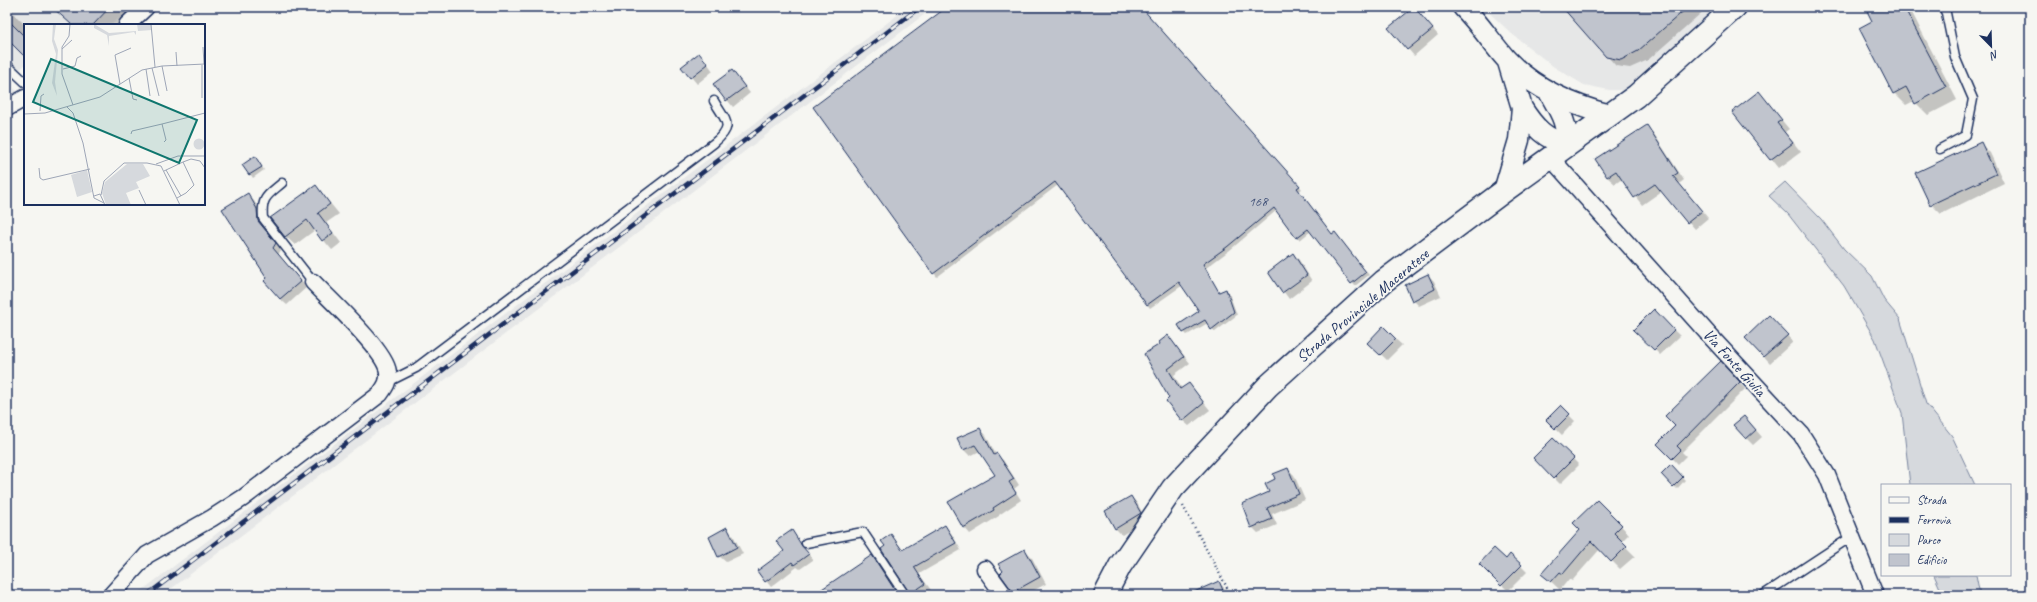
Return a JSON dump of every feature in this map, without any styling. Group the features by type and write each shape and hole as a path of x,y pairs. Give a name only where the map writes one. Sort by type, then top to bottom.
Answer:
{"main road":[{"name":"Strada Provinciale Maceratese","path":"1105,595 1120,566 1173,488 1268,386 1378,286 1504,191 1610,115 1689,50 1735,7"}],"street":[{"path":"128,24 146,7"},
{"path":"1463,7 1507,60 1531,81 1550,94 1610,115"},
{"path":"1507,60 1522,108 1534,126 1555,142 1559,151"},
{"path":"1550,94 1564,119 1568,133 1559,151"},
{"path":"7,108 24,99"},
{"path":"1504,191 1519,140 1522,108"},
{"name":"Via Fonte Giulia","path":"1559,151 1710,336 1801,434 1827,475 1852,537 1871,593"},
{"path":"111,595 147,555 212,518 243,498 380,394 388,382 388,370 380,354 313,282"},
{"path":"986,569 1004,595"}],"lane":[{"path":"1940,149 1966,134 1973,99 1955,57 1946,13 1943,7"},
{"path":"7,65 24,81"},
{"path":"388,382 416,368 726,133 727,125 714,101"},
{"path":"282,183 266,197 262,206 263,218 313,282"},
{"path":"806,543 864,532 904,595"},
{"path":"1763,595 1852,537"}],"path":[{"path":"1173,488 1231,595"}],"shaded area":[{"path":"7,7 133,7 112,24 24,24 24,66 8,81 18,93 7,98"},
{"path":"908,7 934,7 163,595 136,595"},
{"path":"1483,7 1717,7 1628,90 1609,90 1584,85 1554,67 1512,34"}],"green space":[{"path":"1785,182 1821,219 1844,249 1872,276 1884,300 1900,319 1926,404 1952,436 1975,484 1910,484 1902,413 1875,339 1844,286 1788,214 1769,196"},
{"path":"1934,576 1976,576 1980,595 1943,595"}],"building":[{"path":"52,7 110,7 94,24 71,24"},
{"path":"947,7 1141,7 1300,186 1297,188 1332,234 1335,232 1366,272 1351,284 1308,229 1296,238 1274,208 1227,247 1203,264 1219,292 1226,289 1234,312 1211,330 1205,320 1183,333 1178,325 1199,311 1179,282 1147,305 1055,182 933,274 813,107"},
{"path":"1414,7 1433,29 1407,50 1388,28"},
{"path":"1562,7 1688,7 1638,51 1621,60 1606,57"},
{"path":"1865,7 1904,7 1946,87 1915,104 1906,87 1893,94 1859,28 1872,21"},
{"path":"7,19 24,36 24,56 7,39"},
{"path":"699,53 708,64 690,78 681,67"},
{"path":"732,70 745,87 726,101 713,84"},
{"path":"1759,91 1782,120 1777,123 1793,143 1770,160 1732,112"},
{"path":"1647,125 1678,173 1673,176 1702,211 1687,223 1655,184 1634,198 1616,171 1607,177 1595,159"},
{"path":"1981,142 1996,174 1930,205 1915,173"},
{"path":"255,156 262,167 249,175 242,165"},
{"path":"316,185 330,204 318,213 333,233 322,241 307,220 285,237 270,218"},
{"path":"248,193 257,209 258,221 276,243 273,248 301,281 280,299 264,281 267,278 222,209"},
{"path":"1293,253 1307,275 1282,293 1268,272"},
{"path":"1428,274 1435,289 1412,301 1405,285"},
{"path":"1654,309 1674,330 1654,350 1633,330"},
{"path":"1769,315 1788,335 1763,357 1745,338"},
{"path":"1383,326 1396,339 1380,355 1367,343"},
{"path":"1168,335 1184,357 1168,369 1180,389 1189,383 1204,403 1182,421 1166,401 1169,398 1144,354 1160,344 1159,342"},
{"path":"1721,361 1740,382 1677,446 1681,450 1672,459 1657,444 1675,426 1665,416"},
{"path":"1561,405 1570,414 1555,429 1546,420"},
{"path":"1744,416 1756,430 1746,439 1733,425"},
{"path":"980,428 994,455 997,453 1014,479 1009,482 1016,493 993,508 994,510 963,528 948,502 995,475 975,445 963,450 957,438"},
{"path":"1553,438 1574,458 1553,479 1533,458"},
{"path":"1671,464 1683,477 1673,487 1661,474"},
{"path":"1288,468 1299,494 1267,508 1272,519 1251,528 1242,504 1269,492 1265,484 1275,479 1273,474"},
{"path":"1131,496 1141,513 1115,529 1105,511"},
{"path":"1597,500 1622,525 1614,533 1627,546 1611,562 1591,541 1563,574 1560,572 1551,582 1541,574 1580,530 1573,523"},
{"path":"945,525 956,543 914,567 925,584 910,594 881,549 885,546 881,541 891,534 902,550"},
{"path":"727,527 737,547 718,557 709,537"},
{"path":"792,530 809,554 794,565 792,562 765,582 757,571 784,551 776,541"},
{"path":"1494,548 1506,559 1510,554 1522,565 1501,586 1479,564"},
{"path":"1025,549 1040,577 1013,592 1000,574 1003,571 998,564"},
{"path":"872,555 898,595 813,595"},
{"path":"1219,581 1225,595 1187,595"}],"railway":[{"path":"147,595 920,7"}]}
